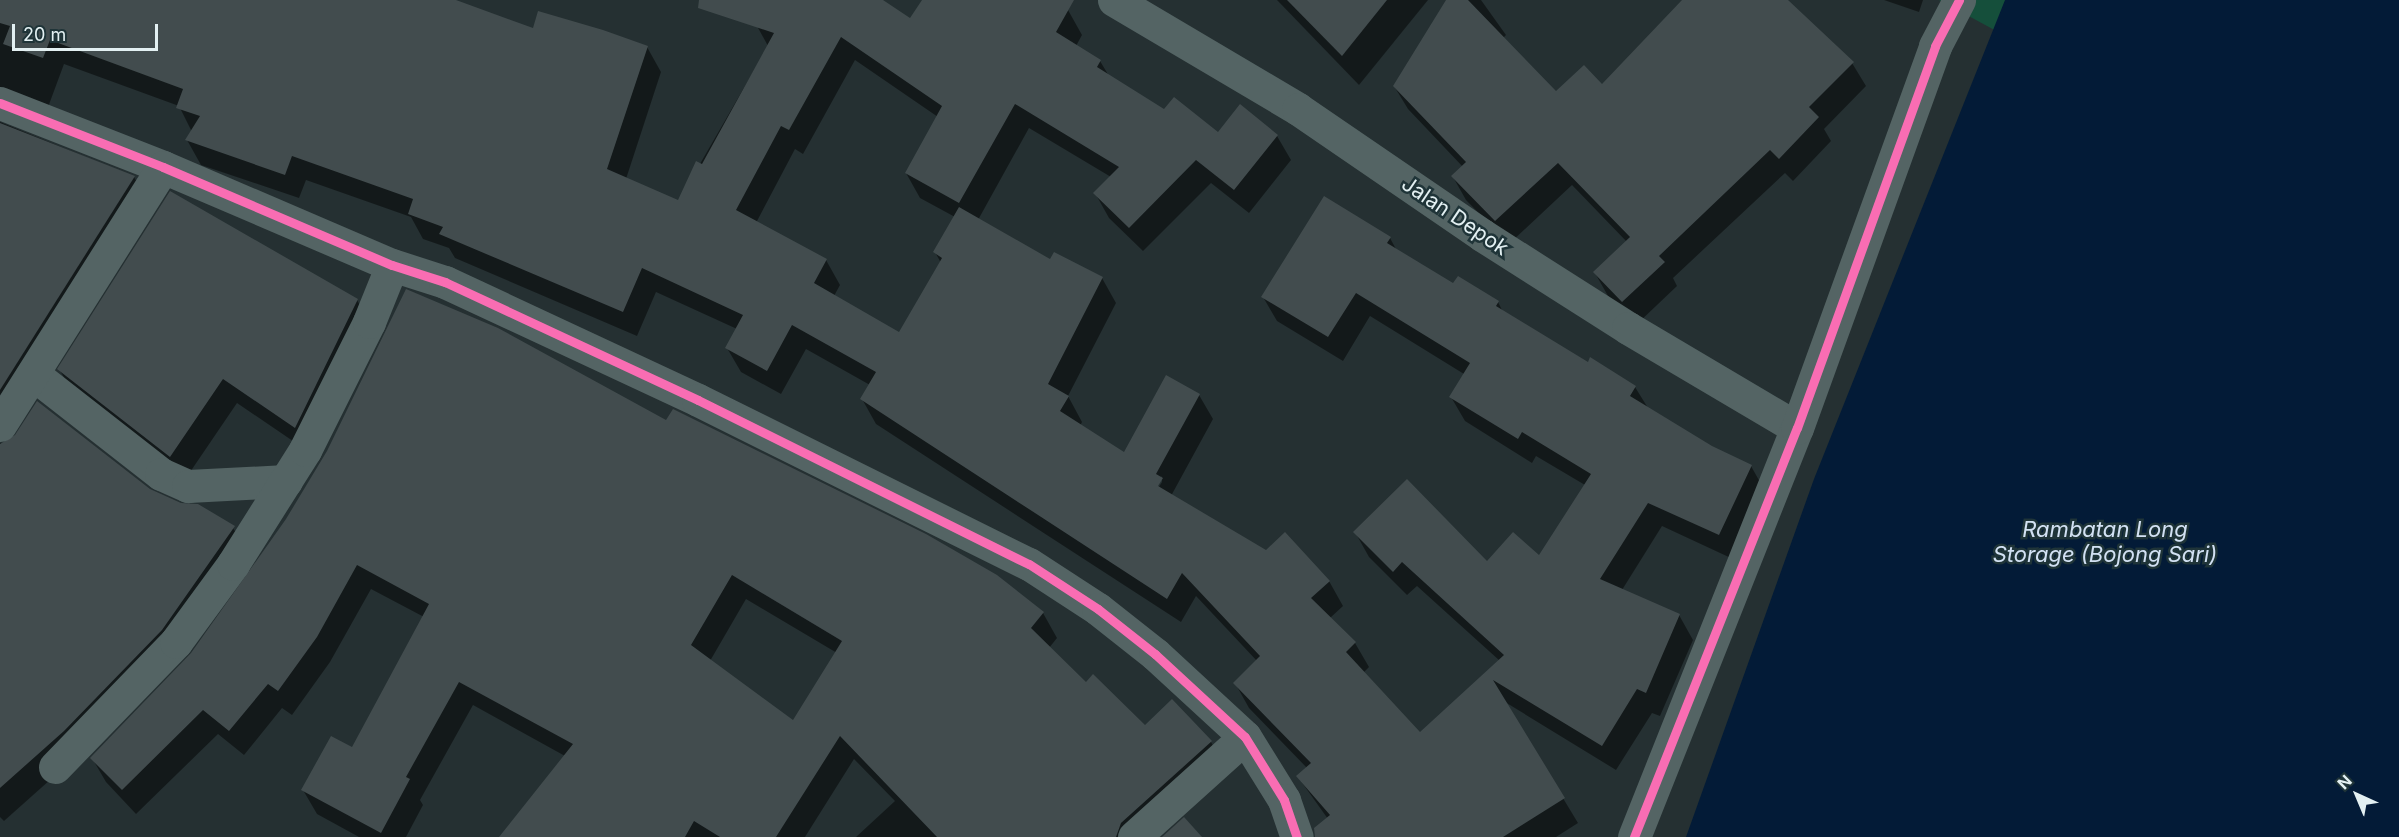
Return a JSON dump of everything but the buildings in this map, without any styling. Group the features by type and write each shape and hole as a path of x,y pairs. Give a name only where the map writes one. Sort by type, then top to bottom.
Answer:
{"street":[{"name":"Jalan Depok","path":"1114,0 1298,109 1482,235 1628,328 1797,428"},
{"path":"1933,0 1935,46"},
{"path":"1634,837 1797,428 1935,46 1959,0"},
{"path":"0,103 164,167 392,265 445,282 698,400 1029,564 1098,609 1155,654 1245,737 1284,800 1297,837"},
{"path":"0,425 164,167"},
{"path":"55,767 176,642 233,564 285,481 369,322 392,265"},
{"path":"33,374 170,478 188,486 285,481"},
{"path":"1134,837 1245,737"}],"green space":[{"path":"1939,0 2014,0 2000,33"}],"water":[{"name":"Rambatan Long Storage (Bojong Sari)","path":"2005,0 2399,0 2399,837 1686,837 1814,479"}],"cycle path":[{"path":"1634,837 1797,428 1935,46 1959,0"},
{"path":"0,103 163,167 392,265 445,282 698,400 1029,564 1098,609 1155,654 1245,737 1284,800 1297,837"}]}
